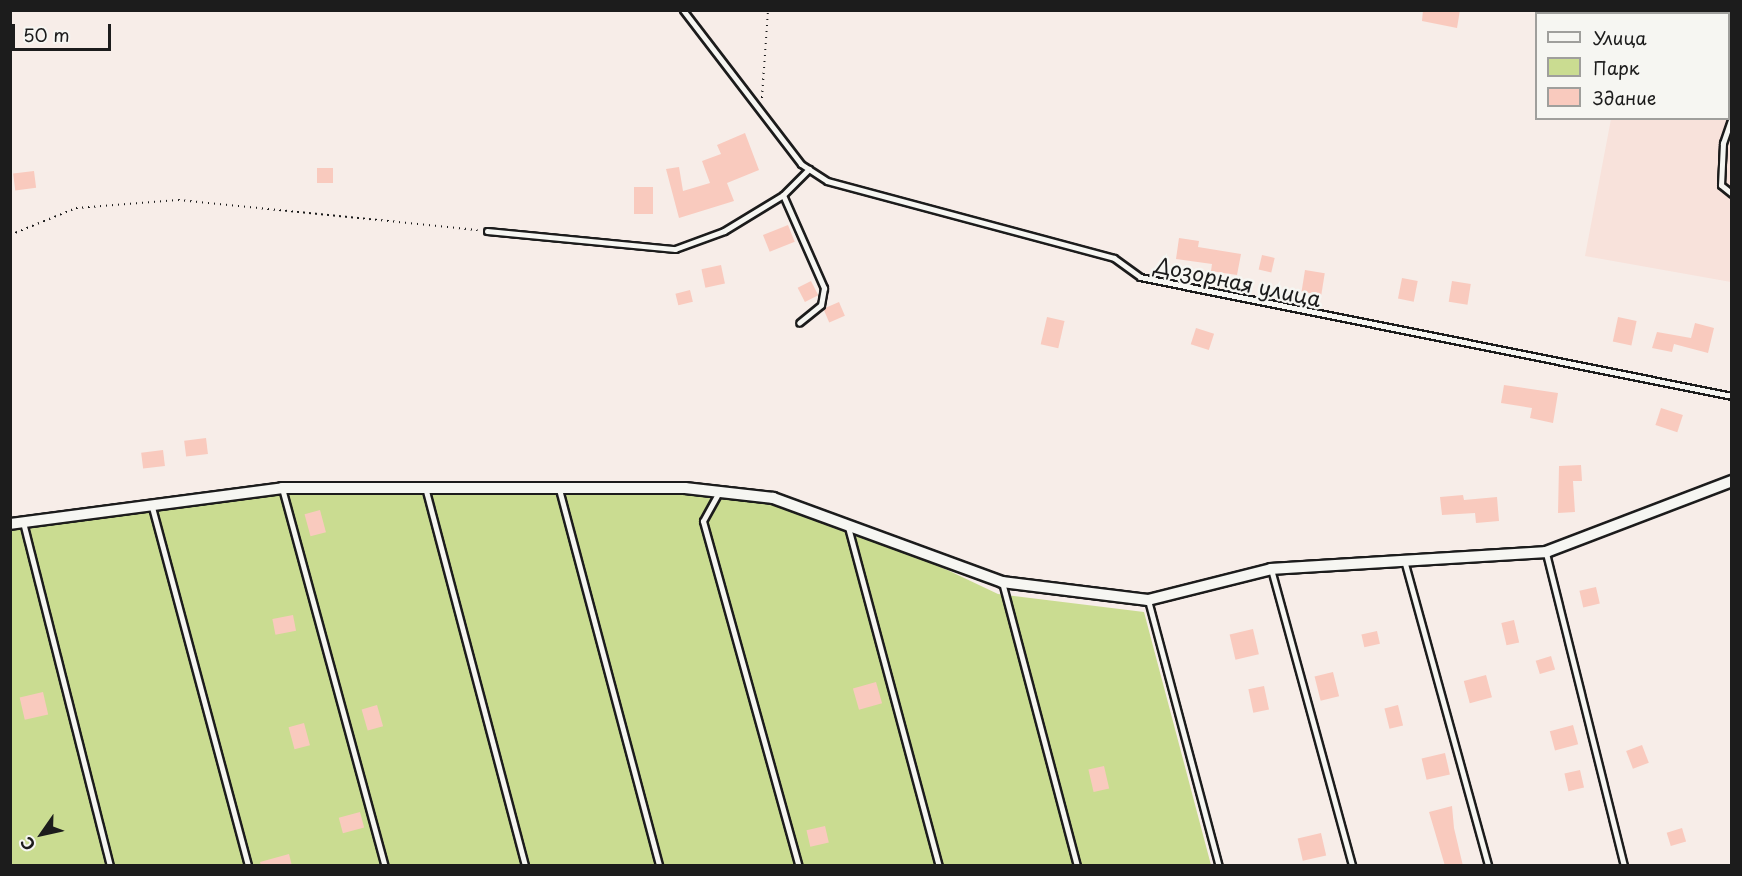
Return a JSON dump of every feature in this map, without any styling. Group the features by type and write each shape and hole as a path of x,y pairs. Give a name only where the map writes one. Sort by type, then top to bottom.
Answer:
{"street":[{"path":"10,524 282,488 424,486 720,491 773,498 846,522 1002,582 1149,600 1271,569 1546,552 1731,481"}],"lane":[{"name":"Дозорная улица","path":"684,10 809,169 827,181 1114,258 1140,277 1731,396"},
{"path":"1730,120 1723,143 1721,185 1731,194"},
{"path":"487,231 675,249 724,231 783,195 809,169"},
{"path":"783,195 824,288 821,305 799,323"},
{"path":"424,486 525,866"},
{"path":"559,487 659,866"},
{"path":"282,488 385,866"},
{"path":"720,491 703,521 799,866"},
{"path":"152,507 248,866"},
{"path":"23,522 110,866"},
{"path":"846,522 939,866"},
{"path":"1546,552 1624,866"},
{"path":"1404,559 1488,866"},
{"path":"1271,569 1352,866"},
{"path":"1002,582 1077,866"},
{"path":"1149,600 1219,866"}],"path":[{"path":"762,112 762,43 768,10"},
{"path":"10,235 76,208 178,200 487,231"}],"shaded area":[{"path":"1611,120 1730,120 1731,282 1585,256"}],"green space":[{"path":"282,488 685,488 773,498 846,522 998,594 1144,612 1211,865 11,866 11,524"}],"building":[{"path":"1423,10 1460,10 1457,28 1422,21"},
{"path":"745,133 759,170 727,183 734,201 679,218 666,169 679,167 683,191 710,183 702,161 721,154 717,145"},
{"path":"317,168 333,168 333,183 317,183"},
{"path":"34,171 36,188 15,190 13,174"},
{"path":"634,187 653,187 653,214 634,214"},
{"path":"788,225 795,242 770,252 763,235"},
{"path":"1179,238 1199,241 1198,247 1241,254 1237,275 1211,271 1212,264 1176,259"},
{"path":"1262,255 1275,258 1271,273 1259,270"},
{"path":"721,265 725,284 705,288 701,269"},
{"path":"1305,270 1325,273 1321,295 1302,292"},
{"path":"1402,278 1418,281 1414,302 1398,299"},
{"path":"811,281 818,295 805,302 798,288"},
{"path":"1452,281 1471,284 1467,305 1449,302"},
{"path":"690,290 693,302 678,305 675,294"},
{"path":"839,302 845,316 829,322 823,309"},
{"path":"1047,317 1065,321 1058,348 1041,344"},
{"path":"1618,317 1637,321 1631,345 1613,341"},
{"path":"1695,323 1714,328 1708,353 1674,344 1672,352 1652,348 1657,332 1691,338"},
{"path":"1196,328 1214,334 1209,350 1191,344"},
{"path":"1504,385 1558,393 1553,423 1530,418 1532,408 1501,403"},
{"path":"1661,408 1683,415 1677,432 1655,425"},
{"path":"206,438 208,454 186,457 184,441"},
{"path":"163,450 165,466 143,469 141,453"},
{"path":"1581,465 1582,481 1573,481 1575,512 1558,513 1559,466"},
{"path":"1463,495 1464,500 1497,497 1499,521 1476,523 1475,513 1442,515 1440,497"},
{"path":"320,510 326,532 310,536 305,514"},
{"path":"1596,587 1600,604 1583,607 1579,591"},
{"path":"293,615 296,631 275,635 272,619"},
{"path":"1514,620 1519,642 1507,645 1501,623"},
{"path":"1253,629 1259,654 1235,660 1230,634"},
{"path":"1377,631 1380,644 1364,647 1361,635"},
{"path":"1551,656 1555,669 1540,674 1536,661"},
{"path":"1333,672 1339,696 1321,701 1315,677"},
{"path":"1486,675 1492,697 1470,703 1464,681"},
{"path":"876,682 882,703 859,710 853,689"},
{"path":"1264,686 1269,709 1253,713 1248,689"},
{"path":"43,692 48,714 25,720 20,697"},
{"path":"377,705 383,726 368,731 362,709"},
{"path":"1398,705 1403,725 1389,729 1384,708"},
{"path":"304,723 310,745 294,749 289,727"},
{"path":"1573,725 1578,744 1555,751 1550,731"},
{"path":"1642,745 1649,763 1633,769 1626,751"},
{"path":"1445,753 1450,774 1427,780 1422,758"},
{"path":"1104,766 1109,788 1094,792 1088,770"},
{"path":"1580,770 1584,788 1568,791 1564,774"},
{"path":"1452,806 1454,828 1463,866 1445,866 1429,812"},
{"path":"360,812 364,827 343,833 339,818"},
{"path":"825,826 829,843 810,847 806,830"},
{"path":"1682,828 1686,841 1671,846 1667,833"},
{"path":"1321,833 1326,855 1303,861 1298,838"},
{"path":"289,854 292,866 261,866 260,862"}]}
